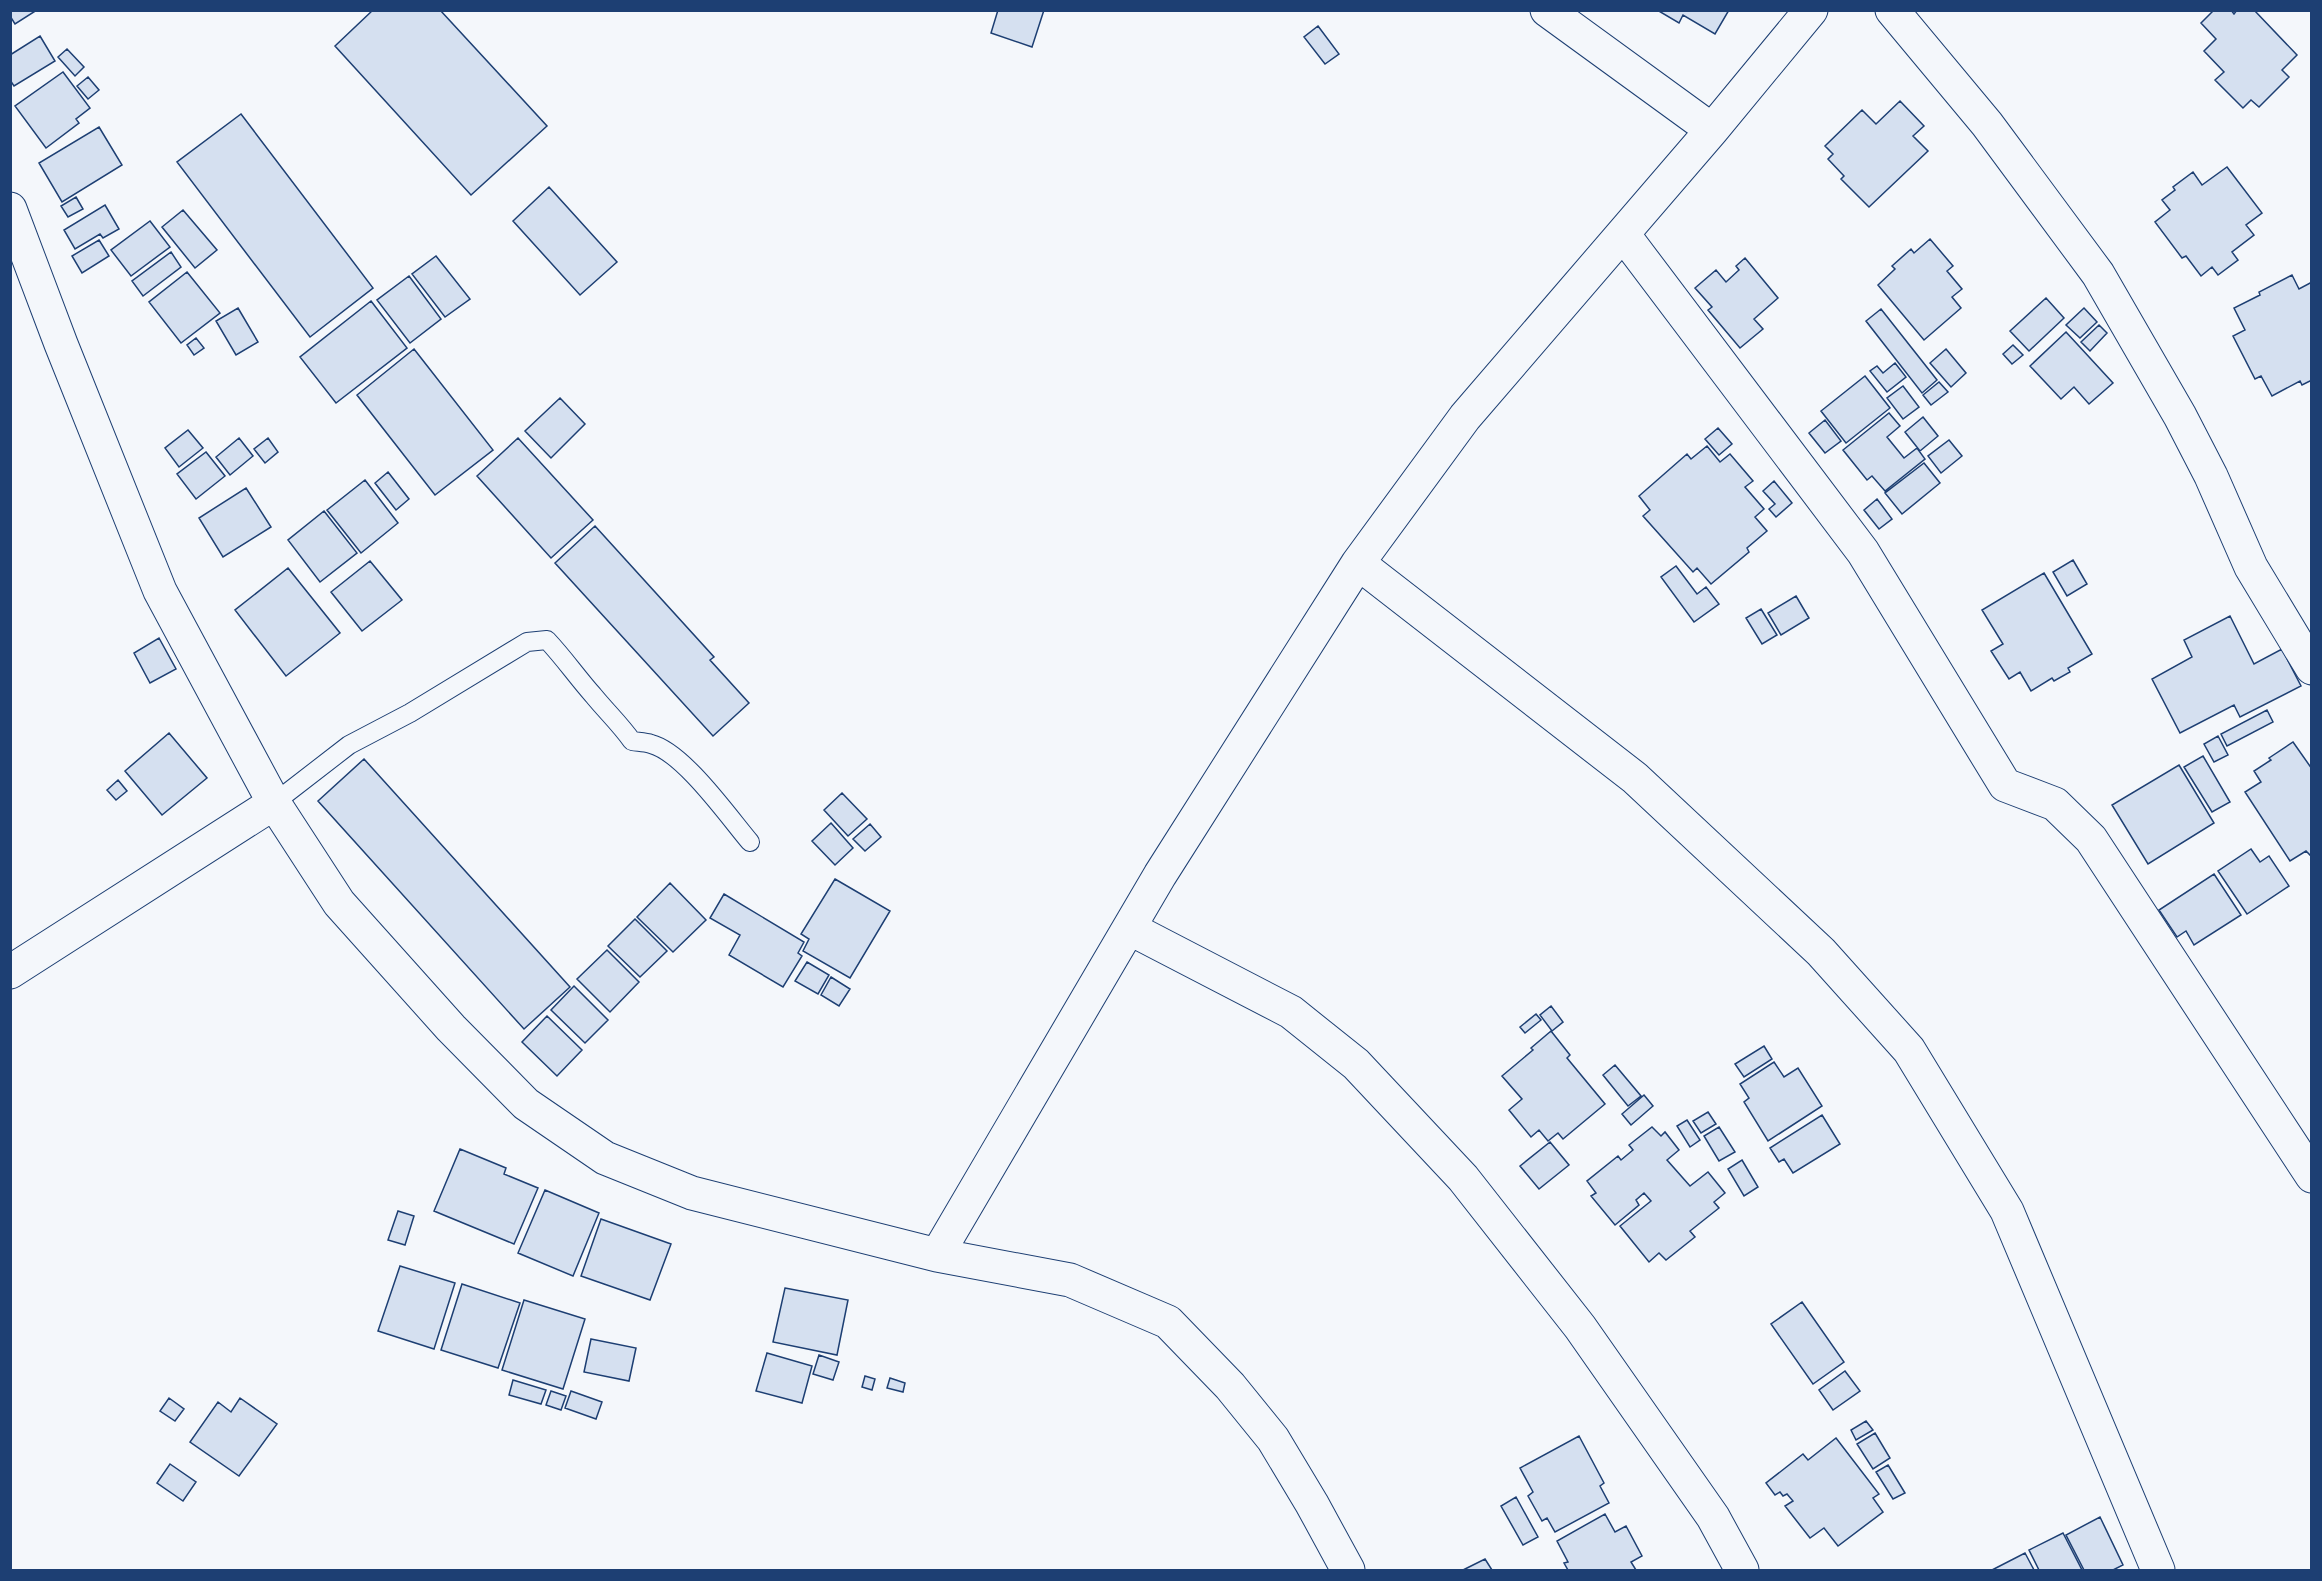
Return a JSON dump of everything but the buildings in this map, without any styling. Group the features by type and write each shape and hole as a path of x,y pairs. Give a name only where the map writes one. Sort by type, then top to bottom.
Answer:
{"street":[{"path":"1547,10 1712,130"},
{"path":"937,1255 1160,875 1358,563 1465,417 1712,130 1810,10"},
{"path":"1892,10 1987,124 2098,273 2180,416 2211,476 2251,567 2312,668"},
{"path":"10,209 61,344 160,591 274,803 339,903 451,1028 526,1104 605,1158 692,1193 937,1255 1070,1280 1168,1322 1230,1386 1273,1438 1348,1570"},
{"path":"1623,234 1863,552 2005,785 2055,804 2091,839 2312,1176"},
{"path":"1358,563 1635,778 1821,952 1909,1050 2007,1211 2158,1570"},
{"path":"10,972 274,803"},
{"path":"1129,928 1291,1012 1356,1064 1463,1178 1580,1327 1713,1517 1742,1570"}],"lane":[{"path":"274,803 349,745 410,713 527,642 547,640 619,722 632,741 653,744 674,757 694,776 750,842"}]}
